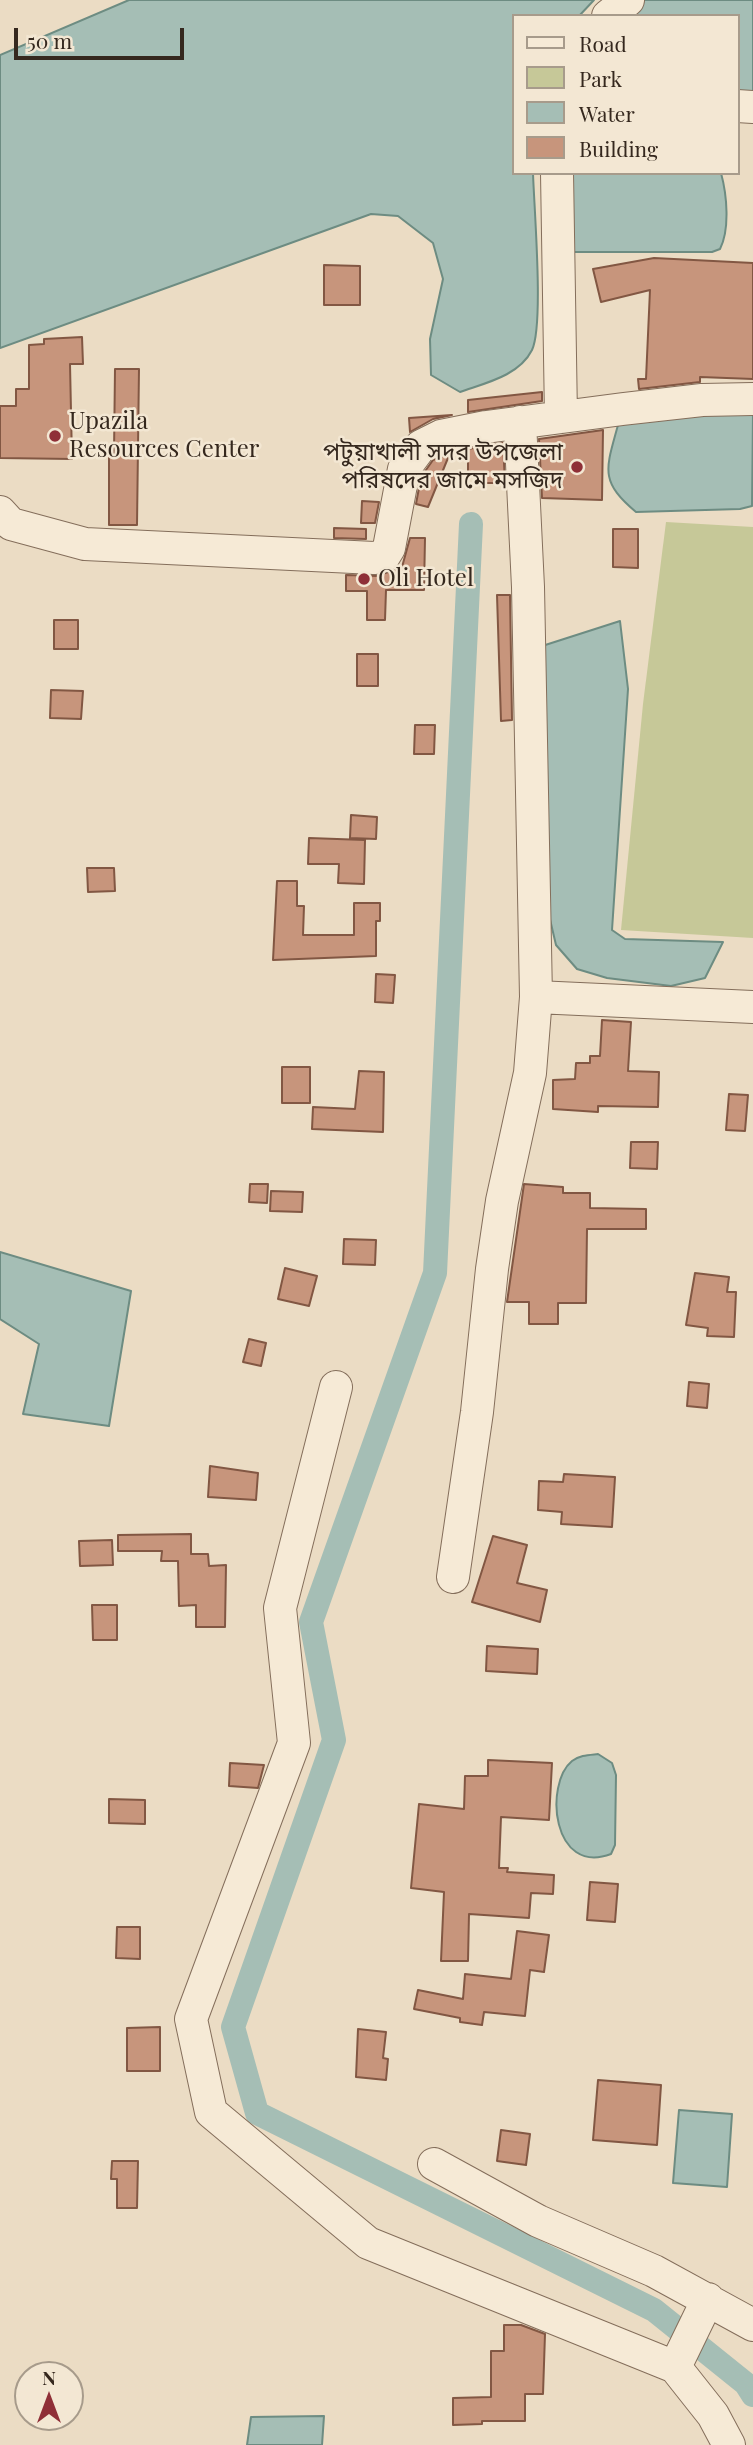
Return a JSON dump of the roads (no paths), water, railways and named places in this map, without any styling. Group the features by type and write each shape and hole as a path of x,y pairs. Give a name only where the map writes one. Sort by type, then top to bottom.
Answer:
{"street":[{"path":"610,14 628,0"},
{"path":"557,175 561,417"},
{"path":"0,512 11,524 85,544 374,558 384,556 389,548 404,469 421,446 441,436 561,417 702,401 753,399"},
{"path":"453,1577 477,1412 492,1269 502,1201 530,1073 536,997 528,587 520,422"},
{"path":"536,997 753,1007"},
{"path":"336,1387 280,1608 294,1743 191,2019 211,2112 368,2243 675,2367 713,2415 729,2445"},
{"path":"434,2164 538,2221 654,2271 753,2325"},
{"path":"675,2367 708,2300"}],"water":[{"path":"129,0 594,0 581,14 512,14 512,175 533,175 537,317 532,350 519,366 510,372 460,392 431,375 430,339 443,279 433,243 398,216 371,214 0,348 0,55"},
{"path":"643,0 753,0 753,94 739,96 739,14 626,14"},
{"path":"560,175 721,175 726,212 725,232 720,249 712,252 569,252"},
{"path":"753,414 752,506 740,509 636,512 616,492 611,482 609,464 618,425 666,415"},
{"path":"620,621 628,689 612,930 625,939 723,942 705,978 671,986 607,978 577,969 556,945 541,881 539,647"},
{"path":"0,1252 131,1291 109,1426 23,1414 39,1344 0,1319"},
{"path":"598,1754 612,1763 616,1775 615,1845 611,1854 591,1857 576,1852 565,1840 556,1806 563,1773 572,1761 581,1756"},
{"path":"679,2110 732,2114 727,2187 673,2183"},
{"path":"324,2416 322,2445 247,2445 251,2417"}],"waterway":[{"path":"471,524 435,1273 311,1622 334,1740 233,2027 257,2113 654,2310 746,2384 753,2395"}],"place":[{"name":"Upazila Resources Center","path":"55,436"},
{"name":"পটুয়াখালী সদর উপজেলা পরিষদের জামে মসজিদ","path":"577,467"},
{"name":"Oli Hotel","path":"364,579"}]}
